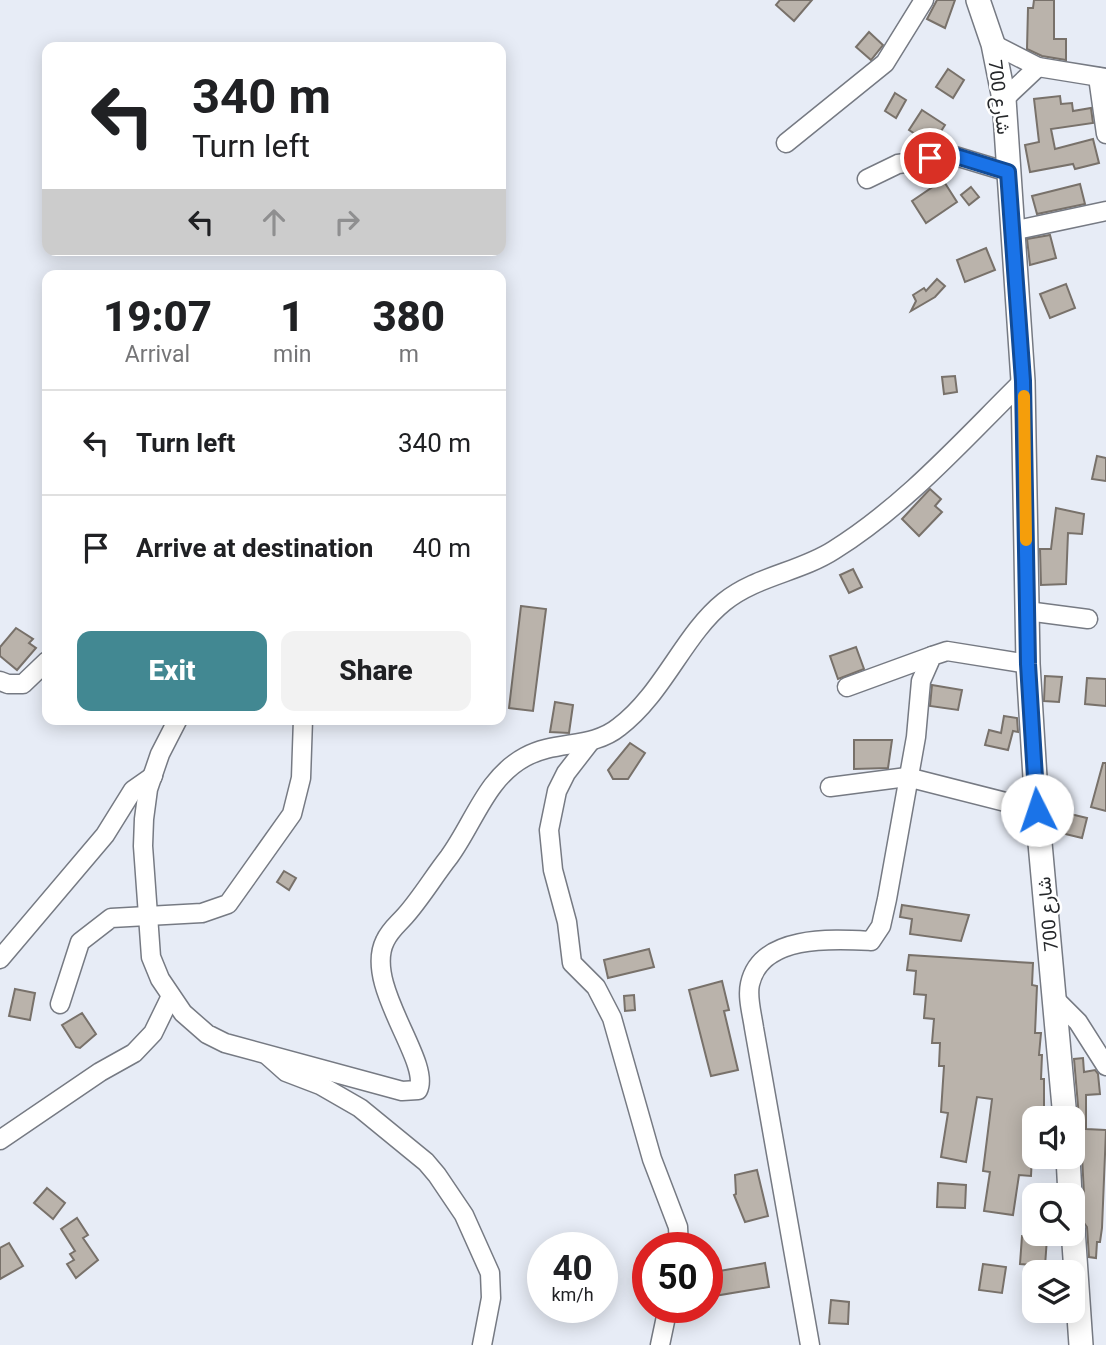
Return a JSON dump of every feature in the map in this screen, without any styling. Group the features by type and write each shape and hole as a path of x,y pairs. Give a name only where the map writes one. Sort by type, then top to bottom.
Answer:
{"main road":[{"name":"شارع 700","path":"979,0 993,44 1004,99 1023,381 1028,664 1037,810 1064,1106"},
{"path":"1074,1246 1078,1340"}],"street":[{"path":"786,143 884,64 924,0"},
{"path":"993,44 1038,67 1102,78 1106,134"},
{"path":"1004,99 1038,67"},
{"path":"867,179 898,164 956,156 1008,172"},
{"path":"1012,231 1106,211"},
{"path":"175,725 160,754 153,776 144,819 143,846 152,957 171,996 183,1013 207,1034 402,1091 418,1090 422,1082 421,1074 401,1033 383,979 380,962 383,945 391,929 404,917 452,852 490,789 522,758 555,745 590,742 605,737 629,719 673,669 707,618 721,604 738,591 808,566 866,528 945,460 1023,381"},
{"path":"1027,611 1088,619"},
{"path":"847,687 947,651 1028,664"},
{"path":"810,1345 754,1028 750,983 760,964 795,943 817,939 874,939 887,900 916,737 921,681 932,656"},
{"path":"0,681 23,684 42,666"},
{"path":"60,1004 80,942 111,918 124,915 149,917 202,913 228,904 292,814 301,778 303,725"},
{"path":"590,742 566,773 557,792 549,830 551,860 567,922 572,963 596,987 612,1018 652,1159 678,1232"},
{"path":"0,959 105,835 134,790 153,776"},
{"path":"830,787 907,777 1037,810"},
{"path":"0,1140 100,1072 134,1053 153,1033 171,996"},
{"path":"1056,1000 1078,1022 1106,1066"},
{"path":"266,1053 286,1072 320,1085 360,1108 426,1162 437,1175 464,1215 480,1257 490,1273 491,1298 482,1345"},
{"path":"660,1345 665,1323"}],"building":[{"path":"780,0 812,0 794,21 776,5"},
{"path":"937,0 955,0 945,28 927,19"},
{"path":"1034,0 1054,0 1054,39 1066,39 1066,60 1042,56 1027,49 1028,8 1033,8"},
{"path":"869,32 883,45 871,60 856,47"},
{"path":"948,69 964,80 953,98 936,87"},
{"path":"895,93 906,100 896,118 885,111"},
{"path":"1060,96 1061,104 1072,103 1073,111 1091,108 1093,123 1051,129 1055,149 1093,139 1099,163 1075,169 1073,164 1030,172 1025,145 1039,142 1034,99"},
{"path":"922,110 945,125 932,145 909,130"},
{"path":"943,180 957,202 926,223 912,201"},
{"path":"1080,184 1085,204 1037,214 1032,196"},
{"path":"971,187 979,197 969,205 961,195"},
{"path":"1050,235 1056,258 1030,265 1027,239"},
{"path":"986,248 995,270 965,282 957,260"},
{"path":"937,279 945,286 935,297 911,311 916,301 913,295 924,288 926,291"},
{"path":"1066,284 1075,308 1050,318 1040,294"},
{"path":"955,376 957,392 944,394 942,377"},
{"path":"1097,456 1106,458 1106,481 1092,479"},
{"path":"930,489 941,499 935,506 942,512 919,536 902,519"},
{"path":"1056,508 1084,514 1082,534 1068,533 1066,584 1041,585 1040,549 1051,549"},
{"path":"853,569 862,587 849,593 840,575"},
{"path":"521,606 546,609 533,711 509,708"},
{"path":"16,628 33,639 29,643 36,648 17,670 0,656 0,647"},
{"path":"856,647 864,669 838,679 830,656"},
{"path":"1045,676 1062,677 1059,702 1044,701"},
{"path":"1087,678 1106,679 1106,706 1085,704"},
{"path":"932,685 962,690 958,710 930,706"},
{"path":"555,702 573,705 569,733 550,732"},
{"path":"1004,716 1017,718 1018,732 1013,731 1008,750 985,745 989,730 1001,733"},
{"path":"854,740 892,740 888,768 854,769"},
{"path":"630,743 645,753 628,779 613,779 608,770"},
{"path":"1103,763 1106,763 1106,811 1091,807"},
{"path":"1058,811 1087,818 1082,838 1053,831"},
{"path":"284,871 296,878 289,890 277,882"},
{"path":"902,905 969,915 961,941 910,934 912,919 900,917"},
{"path":"649,949 654,967 608,978 604,960"},
{"path":"909,955 1033,963 1032,985 1037,986 1035,1033 1041,1033 1039,1055 1042,1055 1044,1106 1022,1106 1022,1169 1031,1169 1031,1176 1019,1175 1013,1215 984,1211 990,1172 983,1171 992,1099 977,1097 966,1162 941,1157 948,1113 941,1112 944,1066 939,1066 940,1043 932,1043 934,1019 924,1018 926,995 914,994 916,971 907,970"},
{"path":"722,981 729,1010 724,1011 738,1070 711,1076 689,990"},
{"path":"15,989 35,993 30,1020 9,1016"},
{"path":"634,995 635,1010 625,1011 624,996"},
{"path":"82,1013 96,1034 80,1048 76,1047 62,1025"},
{"path":"1083,1058 1084,1072 1095,1070 1098,1074 1100,1094 1086,1095 1086,1129 1106,1130 1102,1228 1100,1242 1097,1242 1096,1258 1089,1257 1085,1224 1083,1169 1085,1169 1085,1106 1078,1106 1074,1059"},
{"path":"757,1170 768,1216 745,1222 734,1195 735,1175"},
{"path":"938,1183 966,1185 965,1208 937,1207"},
{"path":"47,1188 65,1203 53,1219 34,1203"},
{"path":"77,1218 88,1235 83,1238 98,1260 76,1278 67,1264 74,1260 70,1254 75,1251 61,1229"},
{"path":"1022,1236 1022,1246 1046,1246 1045,1260 1022,1260 1020,1264"},
{"path":"9,1243 23,1266 0,1279 0,1248"},
{"path":"765,1263 769,1287 723,1295 723,1270"},
{"path":"983,1264 1006,1267 1002,1293 979,1290"},
{"path":"831,1300 849,1302 848,1324 829,1323"}],"slow traffic":[{"path":"1024,396 1026,540"}],"route":[{"path":"930,158 956,156 1008,172 1023,381 1028,664 1037,810"}]}
